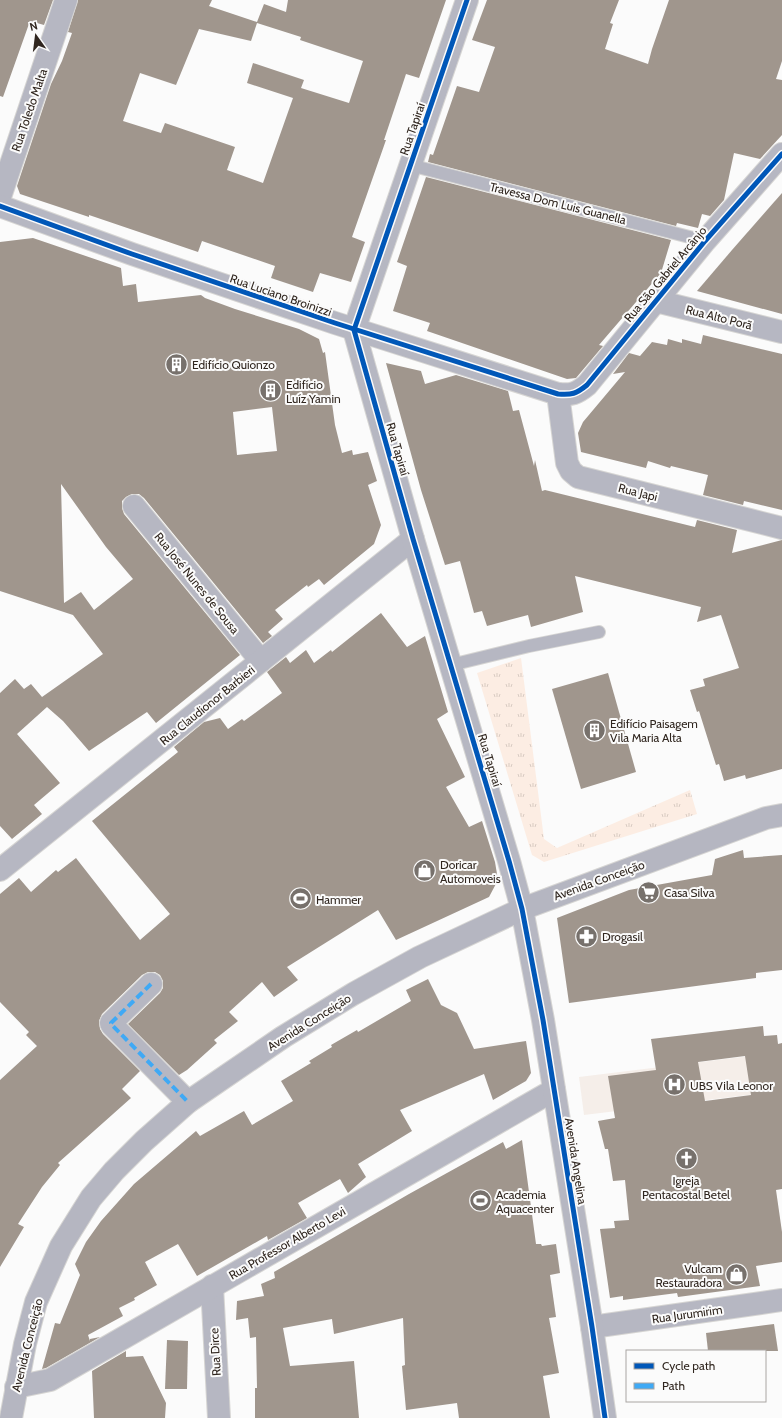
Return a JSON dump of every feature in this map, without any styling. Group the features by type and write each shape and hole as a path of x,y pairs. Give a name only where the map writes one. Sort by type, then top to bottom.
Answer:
{"main road":[{"name":"Avenida Conceição","path":"11,1418 16,1387 36,1302 61,1246 91,1198 114,1171 144,1141 188,1102 283,1037 353,994 420,957 522,909 766,818 782,814"}],"street":[{"name":"Rua Toledo Malta","path":"0,197 66,0"},
{"name":"Rua Tapiraí","path":"467,0 354,330 413,539 522,909"},
{"name":"Rua São Gabriel Arcânjo","path":"558,394 572,395 587,385 705,241 782,154"},
{"name":"Rua Luciano Broinizzi","path":"0,206 132,254 354,330 558,394"},
{"name":"Rua Alto Porã","path":"656,301 782,332"},
{"path":"362,358 366,351 386,340"},
{"name":"Rua Japi","path":"558,394 567,463 571,471 578,477 782,528"},
{"name":"Rua José Nunes de Sousa","path":"134,506 261,661"},
{"name":"Rua Claudionor Barbieri","path":"0,870 413,539"},
{"name":"Avenida Angelina","path":"522,909 543,1020 605,1418"},
{"path":"152,984 111,1023 188,1102"},
{"name":"Rua Professor Alberto Levi","path":"16,1387 50,1380 554,1090"},
{"name":"Rua Dirce","path":"212,1286 219,1418"},
{"name":"Rua Jurumirim","path":"592,1327 782,1300"}],"lane":[{"name":"Travessa Dom Luis Guanella","path":"410,165 705,241"},
{"path":"451,665 529,646 599,632"}],"shaded area":[{"name":"UBS Vila Leonor","path":"767,1054 772,1092 584,1115 579,1077"}],"green space":[{"path":"521,658 544,839 557,848 690,790 697,814 544,862 532,855 477,673"}],"building":[{"path":"0,0 53,0 44,25 30,21 3,97 0,96"},
{"path":"78,0 212,0 209,6 257,22 264,4 286,12 288,0 446,0 419,78 406,74 384,140 386,140 352,237 365,242 351,282 320,273 313,292 271,278 275,266 202,241 198,252 89,215 89,217 20,194 17,186 51,84 62,61 72,33 68,32","holes":["257,23 301,37 300,40 363,61 349,103 301,88 304,80 253,63 247,83 293,98 263,183 227,170 235,147 165,123 161,133 123,121 140,73 176,85 199,29 251,41"]},
{"path":"487,0 619,0 610,23 613,24 605,49 648,64 669,0 782,0 782,61 776,79 782,80 782,135 760,159 734,153 724,200 710,216 702,214 698,228 677,223 676,226 428,162 430,154 433,155 457,86 479,92 495,47 472,40"},
{"path":"426,177 671,240 661,273 599,345 603,346 576,378 567,379 427,331 430,323 393,311 407,266 397,262"},
{"path":"782,193 782,314 697,291 732,250"},
{"path":"33,238 121,268 123,286 136,284 138,302 201,295 205,298 235,309 299,329 319,339 323,353 325,352 335,425 342,453 352,450 353,455 368,452 377,481 368,485 381,525 374,544 324,585 319,579 308,587 307,585 275,610 283,619 268,632 272,636 263,643 144,498 139,494 132,494 126,497 122,501 124,514 240,655 156,723 147,712 89,751 63,721 47,707 17,734 60,783 34,805 42,814 12,839 0,826 0,693 15,679 24,689 31,684 42,697 103,654 73,615 0,591 0,242","holes":["272,407 277,451 237,455 233,412","61,484 106,547 133,579 94,610 81,592 64,603"]},
{"path":"703,335 782,354 782,510 744,501 743,505 703,495 708,475 671,466 670,468 648,461 646,468 581,452 578,433 583,422 625,372 613,374 629,353 640,356 652,342 667,345 668,339 682,343 682,339 701,344"},
{"path":"386,363 421,371 425,384 456,375 508,391 513,411 519,410 534,466 535,460 542,491 545,490 695,527 697,520 737,530 732,553 782,540 782,769 746,779 745,775 724,781 719,764 716,765 699,711 697,712 690,690 705,686 703,679 739,668 721,615 697,622 701,607 575,576 583,612 531,627 528,615 487,626 482,611 474,613 460,561 445,565 421,490"},
{"path":"381,613 407,647 425,636 448,712 437,719 465,777 446,787 469,827 482,821 495,862 498,880 489,897 396,940 378,910 287,967 298,980 274,997 262,982 229,1012 238,1021 214,1040 217,1043 187,1070 179,1075 128,1024 160,993 163,988 163,981 160,975 155,972 148,972 142,975 102,1014 99,1021 100,1029 103,1034 140,1071 122,1089 131,1098 58,1163 60,1165 42,1187 18,1224 24,1227 0,1267 0,1080 37,1046 26,1035 29,1032 0,1002 0,894 19,878 31,892 56,870 58,872 76,858 140,940 170,914 92,821 178,752 174,747 204,722 220,718 228,729 242,719 244,721 282,693 267,672 286,657 290,663 306,650 314,663 331,650 332,652"},
{"name":"Edifício Paisagem Vila Maria Alta","path":"608,673 636,772 581,789 552,689"},
{"path":"743,850 744,858 782,855 782,970 756,973 756,978 569,1003 557,918 629,890 712,875 715,859"},
{"path":"428,979 441,1005 457,1013 474,1049 526,1041 531,1073 526,1081 493,1100 484,1074 400,1110 412,1131 358,1164 366,1177 348,1193 340,1179 298,1203 307,1218 268,1240 267,1236 197,1276 178,1244 145,1262 157,1285 134,1298 135,1300 119,1308 123,1316 88,1335 90,1341 90,1339 100,1337 42,1369 55,1323 60,1324 80,1275 75,1264 86,1242 101,1221 134,1184 196,1131 200,1136 244,1111 252,1125 293,1101 281,1081 311,1063 309,1061 332,1047 331,1045 357,1030 358,1032 411,1001 406,990"},
{"path":"763,1026 764,1036 777,1035 778,1044 782,1043 782,1189 776,1190 782,1232 782,1262 756,1266 760,1286 678,1297 677,1293 623,1300 623,1296 610,1298 600,1229 615,1228 614,1221 629,1220 625,1180 613,1181 608,1149 605,1149 598,1121 615,1118 608,1076 656,1070 651,1039","holes":["745,1056 751,1095 705,1101 698,1062"]},
{"path":"522,1140 536,1244 541,1244 542,1246 556,1244 560,1273 550,1275 556,1317 549,1318 559,1373 543,1376 550,1418 459,1418 457,1403 406,1410 402,1366 405,1365 403,1318 334,1334 332,1319 283,1328 290,1366 354,1361 359,1418 255,1418 255,1388 257,1388 256,1337 250,1338 248,1318 236,1320 237,1301 264,1296 261,1284 275,1278 274,1272 503,1142 506,1149"},
{"path":"774,1324 778,1351 708,1350 706,1333"},
{"path":"167,1340 188,1341 187,1389 165,1389"},
{"path":"126,1351 126,1357 143,1356 166,1403 165,1418 94,1418 92,1371"}],"marked path":[{"path":"151,984 111,1023 188,1102"}],"cycle path":[{"path":"467,0 354,330 413,539 522,909 543,1020 605,1418"},
{"path":"0,206 132,254 335,323 558,394 567,394 577,392 587,385 705,241 782,154"}],"place":[{"name":"Edifício Quionzo","path":"176,364"},
{"name":"Edifício Luíz Yamin","path":"270,391"},
{"name":"Edifício Paisagem Vila Maria Alta","path":"594,730"},
{"name":"Doricar Automoveis","path":"424,871"},
{"name":"Casa Silva","path":"648,892"},
{"name":"Hammer","path":"300,899"},
{"name":"Drogasil","path":"586,936"},
{"name":"UBS Vila Leonor","path":"675,1085"},
{"name":"Igreja Pentacostal Betel","path":"686,1159"},
{"name":"Academia Aquacenter","path":"481,1201"},
{"name":"Vulcam Restauradora","path":"737,1275"}]}
